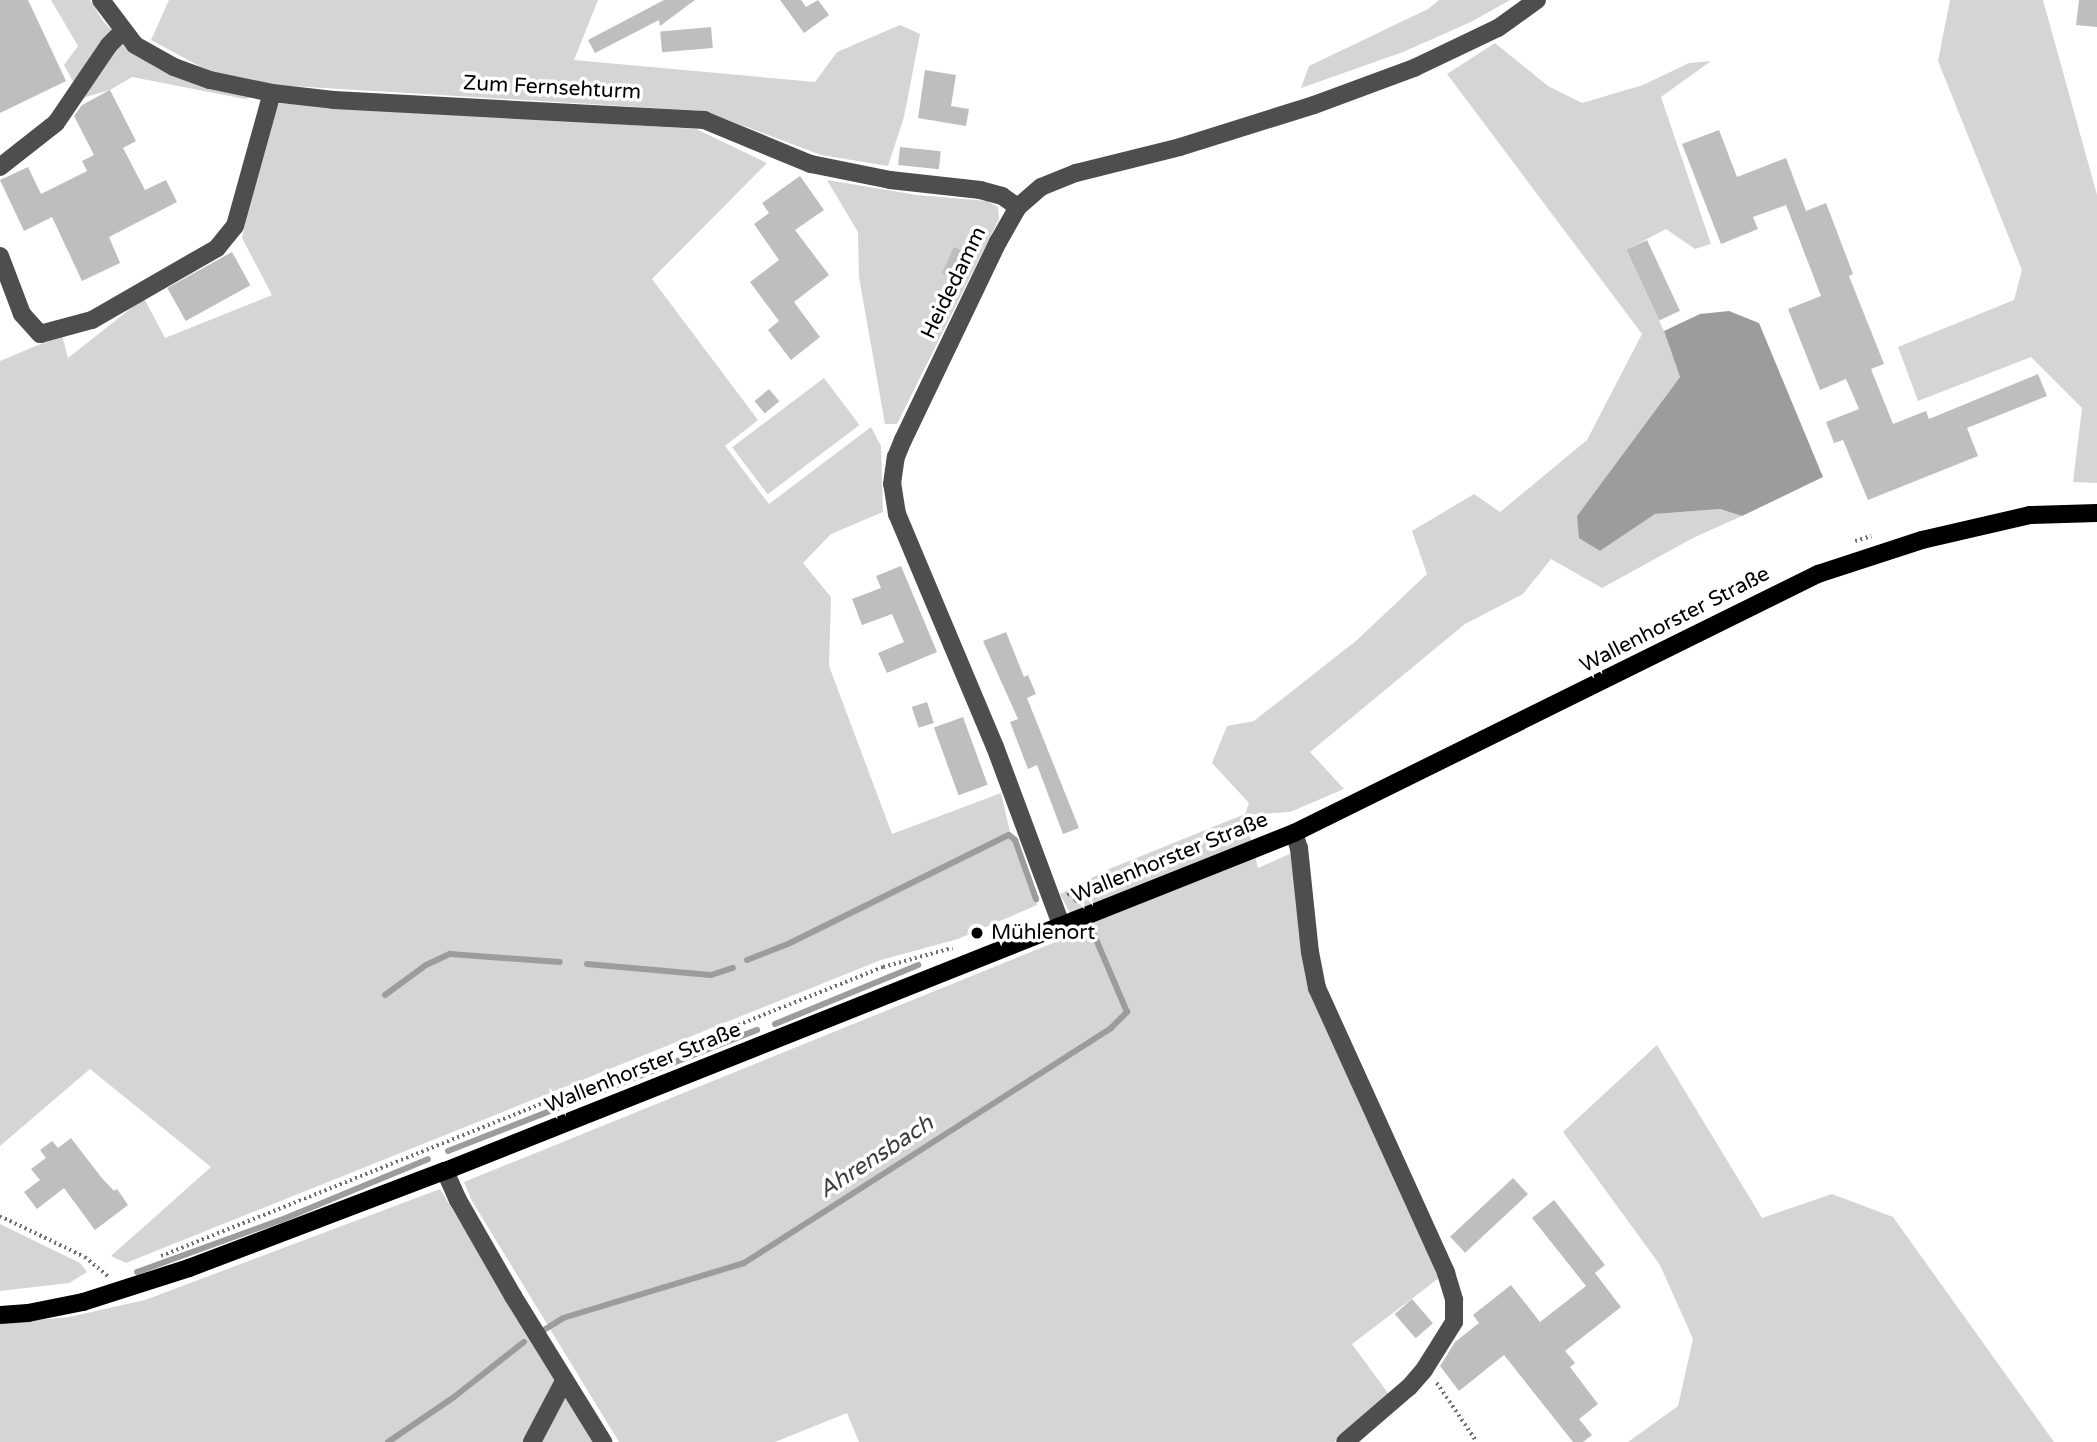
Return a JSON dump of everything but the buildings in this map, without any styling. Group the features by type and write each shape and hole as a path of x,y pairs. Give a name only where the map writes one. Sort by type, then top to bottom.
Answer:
{"main road":[{"name":"Wallenhorster Straße","path":"0,1315 28,1313 121,1291 446,1171 1062,927 1294,832 1818,574 1922,540 2030,515 2097,513"}],"street":[{"name":"Zum Fernsehturm","path":"101,0 135,45 173,67 209,80 272,93 334,100 704,120 811,164 890,180 979,190 1002,196 1018,207"},
{"name":"Heidedamm","path":"1062,927 995,747 897,514 892,484 896,457 903,440 998,242 1018,207 1041,187 1076,173 1192,144 1314,105 1414,68 1498,28 1537,0"},
{"path":"0,166 57,124 109,45 123,31"},
{"path":"0,256 22,314 40,334 92,320 217,248 235,226 272,93"},
{"name":"Wallenhorster Straße","path":"1294,832 1299,848 1310,952 1317,988 1446,1273 1454,1300 1454,1322 1424,1370 1409,1387 1345,1442"},
{"path":"446,1171 458,1200 564,1381 603,1442"},
{"path":"532,1442 564,1381"}],"path":[{"path":"148,1261 883,967 958,946"},
{"path":"0,1216 85,1257 110,1278 117,1275"},
{"path":"1424,1370 1434,1380 1477,1442"}],"shaded area":[{"path":"51,0 90,0 103,21 136,55 159,69 254,97 245,99 132,77 110,90 82,98 64,65 78,46"},
{"path":"169,0 598,0 574,60 815,82 837,52 900,25 920,34 904,117 888,166 821,155 704,111 275,85 214,74 151,40"},
{"path":"1439,0 1510,0 1471,22 1403,52 1301,88 1309,66 1428,9"},
{"path":"1950,0 2043,0 2097,195 2097,483 2073,482 2082,408 2031,357 1918,401 1898,347 2014,300 2022,270 1938,61"},
{"path":"1495,43 1548,86 1582,103 1643,85 1689,63 1711,61 1661,97 1711,244 1695,249 1666,229 1626,250 1664,331 1680,377 1577,516 1580,538 1600,551 1655,514 1720,509 1742,516 1693,538 1602,588 1551,559 1523,594 1465,624 1310,752 1344,789 1290,812 1245,815 1258,868 1292,853 1310,977 1354,1091 1439,1278 1352,1344 1390,1396 1334,1442 859,1442 847,1413 775,1442 619,1442 472,1201 464,1182 1080,932 1060,894 1109,869 1245,814 1249,803 1212,763 1227,726 1254,721 1357,640 1427,574 1412,531 1474,494 1500,512 1587,440 1642,334 1447,74"},
{"path":"272,103 696,129 767,163 652,279 758,420 725,446 769,504 871,427 881,446 883,512 831,534 803,563 831,597 829,666 892,834 1001,793 1012,841 1037,905 958,939 881,960 126,1263 111,1256 211,1167 90,1069 0,1146 0,361 62,335 68,358 144,298 165,338 272,295 242,238"},
{"path":"827,180 917,195 987,201 998,207 999,219 897,424 885,424 859,277 858,232"},
{"path":"1729,311 1759,323 1823,477 1742,516 1720,509 1655,514 1600,551 1579,538 1577,516 1680,377 1664,331 1700,314"},
{"path":"824,378 860,425 768,494 732,447"},
{"path":"1657,1045 1762,1218 1832,1194 1893,1217 2054,1442 1628,1442 1678,1406 1693,1339 1660,1265 1563,1132"},
{"path":"440,1189 595,1442 0,1442 0,1323 69,1317 145,1300"},
{"path":"0,1224 80,1263 87,1272 69,1283 0,1291"}],"waterway":[{"path":"747,960 788,944 1009,835 1015,840 1036,899"},
{"name":"Ahrensbach","path":"1076,900 1096,893"},
{"name":"Ahrensbach","path":"544,1330 563,1318 744,1263 1111,1028 1127,1012 1092,930"},
{"path":"385,995 426,965 450,954 560,962"},
{"path":"587,964 711,975 733,968"},
{"path":"775,1024 918,965"},
{"path":"448,1151 757,1030"},
{"path":"137,1272 281,1220 428,1159"},
{"name":"Ahrensbach","path":"388,1442 454,1397 524,1342"}],"place":[{"name":"Mühlenort","path":"977,933"}]}
